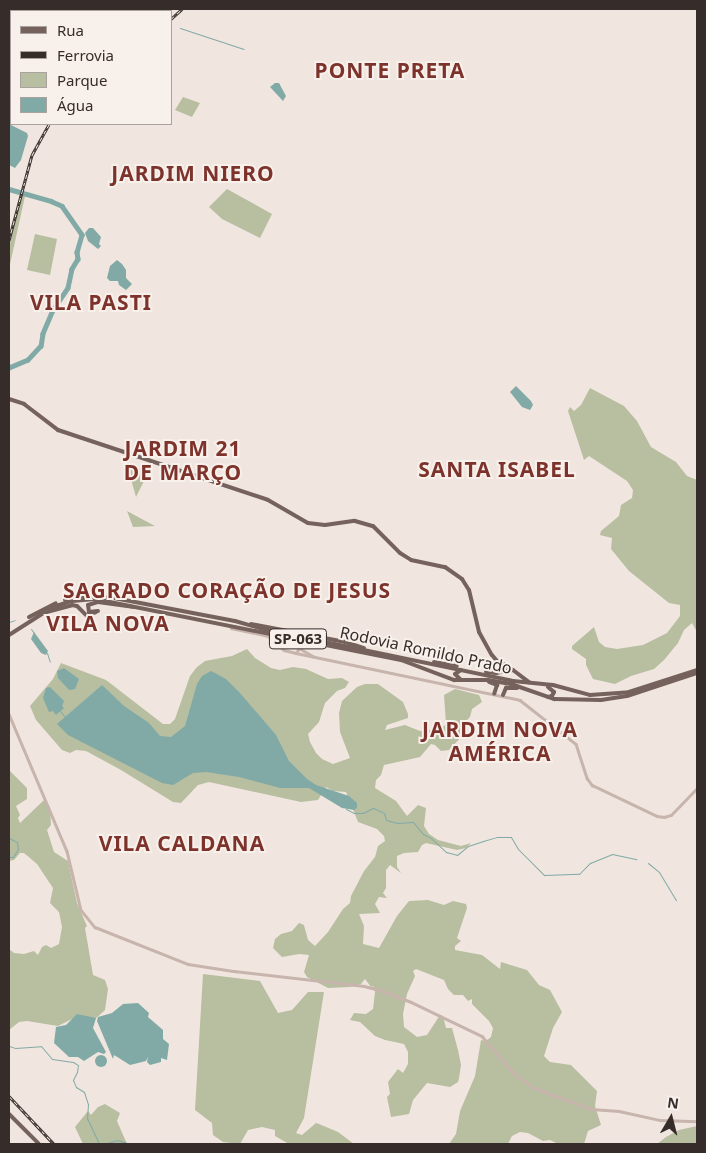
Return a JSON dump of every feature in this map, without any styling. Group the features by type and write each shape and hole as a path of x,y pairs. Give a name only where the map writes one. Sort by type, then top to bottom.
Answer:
{"main road":[{"path":"9,399 24,404 58,430 268,500 287,509 300,521 320,526 355,521 373,526 400,554 411,560 445,567 462,579 469,590 479,632 503,668 502,672"},
{"name":"Rodovia Romildo Prado","path":"9,633 49,606 87,596 114,598 235,621 267,630 602,696 644,688 697,672"},
{"name":"Rodovia Romildo Prado","path":"9,633 40,613 62,604 82,599 105,600 410,662 454,680 484,680 511,684 539,695 558,699 609,699 641,693 697,672"},
{"path":"40,613 72,604 90,616 98,611 89,612 88,605 96,602 140,606"},
{"path":"498,662 513,670 530,683 554,689 552,696 539,695 507,687 504,689 503,695"},
{"path":"494,694 497,685 484,680 463,680 455,676 456,672 460,670 494,674 513,670"},
{"path":"9,1114 39,1144"}],"street":[{"path":"220,623 268,636 284,650 503,695 526,703 566,734 578,748 587,778 601,791 664,817 675,812 697,788"},
{"path":"296,653 299,648 316,657"},
{"path":"9,714 67,851 84,916 95,927 188,964 364,986 380,990 411,1002 482,1036 513,1072 528,1085 544,1093 591,1109 619,1111 660,1120 697,1121"}],"green space":[{"path":"88,9 168,9 166,10"},
{"path":"183,97 200,103 192,117 175,110"},
{"path":"227,189 272,214 260,238 222,219 209,207"},
{"path":"20,195 25,196 9,269 9,243"},
{"path":"35,234 57,239 50,275 27,270"},
{"path":"590,388 624,406 637,421 651,447 676,462 687,476 697,480 697,632 692,623 684,630 678,643 664,660 654,669 631,676 615,684 593,679 586,665 586,659 572,649 572,646 594,627 599,642 605,647 617,649 643,645 667,633 680,616 680,605 669,603 629,571 611,549 612,538 600,535 601,531 619,516 621,505 632,498 633,490 627,481 589,456 584,460 568,411 570,407 574,411 581,405"},
{"path":"127,465 149,471 136,497"},
{"path":"127,511 155,526 156,526 133,527"},
{"path":"247,649 255,658 271,668 280,670 293,667 306,669 328,679 342,678 349,682 345,688 337,691 325,703 319,722 308,734 316,753 322,759 333,764 350,758 340,732 339,713 342,701 357,687 365,684 378,684 403,702 408,718 387,725 385,730 405,725 420,731 441,729 446,724 444,695 455,689 479,695 482,702 472,709 470,717 464,723 463,735 449,750 441,751 431,744 420,757 384,765 381,775 376,780 375,788 396,801 407,816 418,805 426,808 424,826 429,834 438,840 461,846 471,843 466,848 457,850 426,843 422,845 418,852 404,853 397,856 397,867 401,873 390,865 386,870 386,888 383,893 387,898 379,897 375,904 380,913 359,914 364,926 363,944 379,948 397,916 409,901 428,900 444,905 453,901 466,904 467,908 457,938 461,941 455,946 455,950 482,955 500,969 501,962 527,970 539,985 550,990 562,1012 553,1028 544,1056 550,1062 571,1065 597,1091 595,1106 601,1125 588,1131 584,1144 558,1144 550,1140 543,1141 528,1133 520,1132 512,1136 508,1144 449,1144 456,1134 460,1111 475,1076 481,1040 486,1041 491,1037 493,1028 489,1021 472,1004 472,999 468,1001 463,995 454,995 448,989 444,980 416,969 413,971 415,976 407,994 403,1014 404,1027 417,1037 427,1035 440,1015 443,1016 446,1028 452,1028 458,1050 461,1065 459,1078 458,1082 450,1087 427,1083 413,1100 409,1114 391,1117 387,1097 390,1094 388,1082 398,1069 403,1073 408,1064 408,1052 404,1044 375,1036 360,1022 350,1020 354,1013 366,1014 373,1009 375,992 373,986 371,987 365,979 361,984 350,987 328,988 307,977 304,972 309,955 299,954 282,957 273,948 275,939 281,934 292,931 299,923 304,925 308,940 315,946 328,932 343,909 350,903 351,896 364,871 375,857 378,846 385,841 384,836 377,829 358,822 346,792 333,791 326,787 318,800 301,802 209,782 198,785 181,803 173,802 86,751 76,750 70,753 62,750 36,720 30,706 53,679 61,663 106,680 163,724 170,724 175,719 190,676 197,667 205,661 232,656"},
{"path":"9,770 27,788 27,799 16,806 20,815 18,818 20,823 44,800 50,807 51,825 47,830 54,852 68,861 77,903 87,926 85,928 93,975 105,980 108,989 105,1010 93,1021 72,1019 58,1026 27,1021 19,1022 9,1030 9,949 14,953 24,954 34,951 38,955 42,947 46,945 51,948 59,944 62,927 59,912 50,903 53,888 37,864 24,853 20,853 14,860 9,861"},
{"path":"203,974 260,981 278,1013 292,1010 308,992 324,992 304,1118 296,1133 302,1135 316,1123 338,1132 354,1144 289,1144 275,1136 275,1130 262,1127 248,1130 240,1144 223,1142 213,1135 212,1123 195,1110"},
{"path":"105,1104 120,1113 117,1121 127,1144 83,1144 75,1127 88,1111 91,1115 98,1107"},
{"path":"697,1126 697,1144 657,1144 679,1130"}],"water":[{"path":"275,83 279,83 286,96 283,101 270,87"},
{"path":"9,124 27,133 28,136 21,160 15,168 9,165"},
{"path":"89,228 93,228 101,237 99,244 101,246 98,249 88,241 85,233"},
{"path":"117,260 126,270 126,278 132,284 126,290 119,285 118,281 110,281 107,278 110,266"},
{"path":"516,386 531,401 533,405 530,410 522,407 510,392"},
{"path":"34,632 48,651 46,655 41,653 31,639"},
{"path":"64,668 79,679 75,689 69,690 58,678 57,671"},
{"path":"211,671 226,679 240,693 276,735 289,761 307,779 316,785 349,796 357,803 357,808 354,810 342,808 309,788 280,788 239,777 206,772 193,773 173,785 162,783 68,735 57,724 102,685 124,706 149,723 160,736 171,737 185,726 197,684 202,676"},
{"path":"50,687 64,701 62,706 64,708 56,715 53,711 49,712 43,698 46,688"},
{"path":"138,1003 149,1013 148,1017 163,1030 163,1039 169,1044 167,1060 161,1058 161,1062 150,1065 147,1062 148,1057 146,1061 130,1065 114,1055 113,1059 97,1021 98,1017 112,1013 123,1004"},
{"path":"77,1014 96,1018 93,1028 106,1052 104,1054 98,1052 84,1061 78,1057 69,1057 54,1043 56,1027 66,1025"},
{"path":"99,1055 103,1055 107,1061 103,1067 99,1067 95,1063 95,1059"}],"waterway":[{"path":"180,28 244,49"},
{"path":"9,189 62,206 82,235 77,252 78,259 72,269 68,288 53,310 43,334 41,346 28,360 9,368"},
{"path":"9,622 15,620"},
{"path":"31,629 34,633"},
{"path":"47,653 50,662"},
{"path":"60,711 65,717"},
{"path":"346,809 354,813 363,813 373,808 384,813 386,820 397,823 413,822 423,834 431,838 446,852 457,855 468,846 497,837 511,837 518,849 544,875 579,874 590,863 612,854 636,859"},
{"path":"9,838 17,842 18,849 13,857 9,857"},
{"path":"648,863 659,872 676,900"},
{"path":"9,1046 15,1048 41,1046 52,1059 73,1062 78,1065 73,1080 76,1087 84,1092 88,1104 87,1118 99,1144"},
{"path":"104,1144 117,1140 130,1144"}],"railway":[{"path":"172,18 182,9"},
{"path":"9,240 32,155 48,125"},
{"path":"9,1096 54,1144"}],"district":[{"name":"PONTE PRETA","path":"390,70"},
{"name":"JARDIM NIERO","path":"193,173"},
{"name":"VILA PASTI","path":"91,302"},
{"name":"JARDIM 21 DE MARÇO","path":"183,460"},
{"name":"SANTA ISABEL","path":"497,469"},
{"name":"SAGRADO CORAÇÃO DE JESUS","path":"227,590"},
{"name":"VILA NOVA","path":"108,623"},
{"name":"JARDIM NOVA AMÉRICA","path":"500,741"},
{"name":"VILA CALDANA","path":"182,843"}]}
